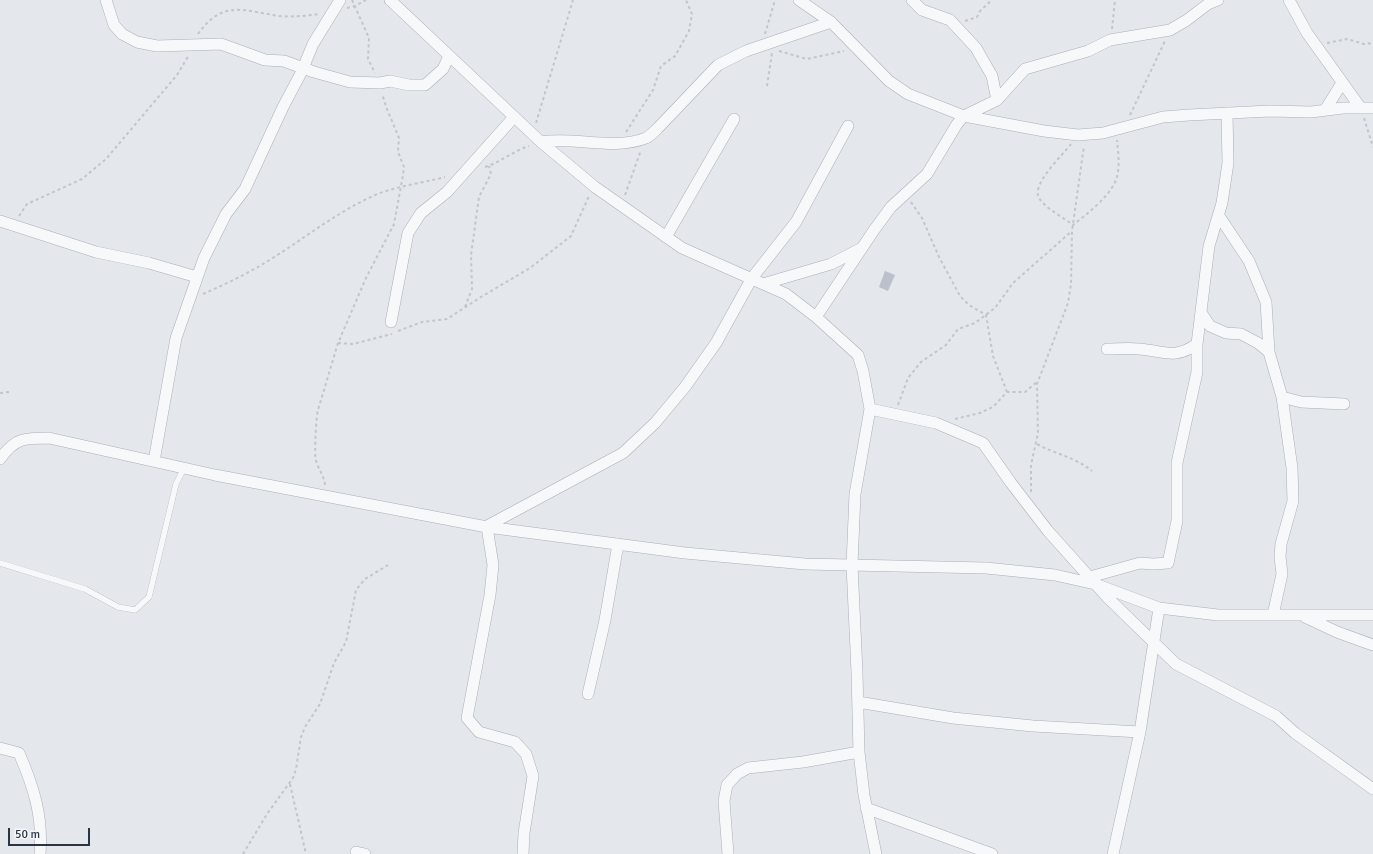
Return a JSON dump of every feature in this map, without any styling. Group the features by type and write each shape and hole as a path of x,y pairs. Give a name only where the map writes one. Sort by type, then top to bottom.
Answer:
{"street":[{"path":"106,0 114,25 122,34 137,42 157,46 221,44 265,60 284,61 350,82 380,83 390,81 409,85 425,85 443,69 449,56"},
{"path":"154,461 176,338 197,277 226,214 245,189 303,68 312,44 340,0"},
{"path":"390,0 538,139 595,187 666,238 697,255 786,294 816,317 858,355 863,371 870,409 855,494 852,565 859,752 866,808 876,854"},
{"path":"799,0 831,22 889,81 908,94 964,116 1044,132 1081,135 1120,128 1163,117 1227,113 1311,112 1360,107 1373,108"},
{"path":"912,0 922,10 950,20 976,48 992,76 997,100"},
{"path":"816,317 860,248 891,207 927,174 957,124 964,116 997,100 1025,69 1088,51 1110,40 1170,30 1187,20 1208,4 1218,0"},
{"path":"1289,0 1314,45 1360,107"},
{"path":"538,139 621,142 647,137 658,128 718,65 746,51 762,47 831,22"},
{"path":"1325,110 1342,82"},
{"path":"1092,580 1140,562 1153,564 1168,563 1177,521 1177,463 1197,372 1197,344 1202,314 1209,246 1222,203 1228,163 1227,113"},
{"path":"391,322 408,233 421,213 447,192 514,117"},
{"path":"666,238 734,119"},
{"path":"487,527 623,453 641,438 670,405 707,355 732,316 752,278 796,222 848,126"},
{"path":"1218,216 1249,262 1266,302 1269,352 1282,397 1292,468 1293,501 1281,544 1280,557 1282,574 1273,615"},
{"path":"0,221 96,252 149,263 197,277"},
{"path":"763,284 831,264 860,248"},
{"path":"1202,314 1210,326 1226,333 1241,334 1258,343 1269,352"},
{"path":"1107,349 1141,349 1166,354 1185,352 1197,344"},
{"path":"1282,397 1301,402 1344,404"},
{"path":"870,409 895,413 936,423 984,443 1011,483 1048,531 1092,580 1176,664 1276,716 1295,733 1373,789"},
{"path":"0,459 10,445 27,438 49,438 328,498 487,527 685,553 783,562 986,568 1054,575 1092,580 1158,608 1218,615 1373,615"},
{"path":"487,527 493,565 490,595 467,718 479,732 515,742 526,754 533,776 524,833 523,854"},
{"path":"588,694 605,620 618,544"},
{"path":"1113,854 1140,732 1158,608"},
{"path":"1300,615 1337,632 1373,645"},
{"path":"858,702 953,718 1011,724 1140,732"},
{"path":"0,748 19,753 33,785 41,821 40,854"},
{"path":"728,854 724,801 727,785 736,774 748,768 803,762 859,752"},
{"path":"866,808 992,854"}],"lane":[{"path":"0,563 86,589 118,607 134,610 149,597 176,484 184,468"}],"path":[{"path":"355,6 366,0"},
{"path":"189,300 228,283 271,259 351,207 376,195 400,187 489,166 538,139 539,112 573,0"},
{"path":"621,142 652,90 661,66 675,56 685,40 693,20 686,0"},
{"path":"762,47 775,0"},
{"path":"950,20 973,20 992,0"},
{"path":"1110,40 1115,0"},
{"path":"14,225 27,204 82,179 106,159 177,75 187,60 192,46 205,24 222,10 244,8 295,17 333,12"},
{"path":"1073,225 1088,214 1114,183 1118,167 1120,128 1170,30"},
{"path":"1314,45 1347,39 1364,44 1373,43"},
{"path":"767,86 772,48 807,59 856,47"},
{"path":"1360,107 1373,147"},
{"path":"1073,225 1039,198 1038,187 1044,177 1081,135"},
{"path":"1030,506 1031,466 1037,444 1038,381 1068,303 1071,284 1072,231 1081,135"},
{"path":"621,205 636,161 647,137"},
{"path":"465,308 472,289 471,255 479,197 491,174 489,166"},
{"path":"328,498 324,478 315,460 316,419 338,343 366,278 394,224 400,187"},
{"path":"338,343 353,344 388,335 415,324 448,319 530,268 561,246 571,236 586,200 595,187"},
{"path":"906,194 922,218 939,257 960,296 986,315 994,356 1007,392"},
{"path":"895,413 908,378 921,362 946,345 958,329 974,323 996,308 1013,283 1072,231"},
{"path":"936,423 980,413 993,407 1007,392 1025,392 1038,381"},
{"path":"0,393 10,392"},
{"path":"1037,444 1052,452 1075,459 1092,471"},
{"path":"243,854 266,814 290,784 296,769 301,737 320,704 334,663 346,642 356,590 365,579 388,565"},
{"path":"290,784 306,854"}],"building":[{"path":"885,271 895,275 888,291 879,287"}]}
